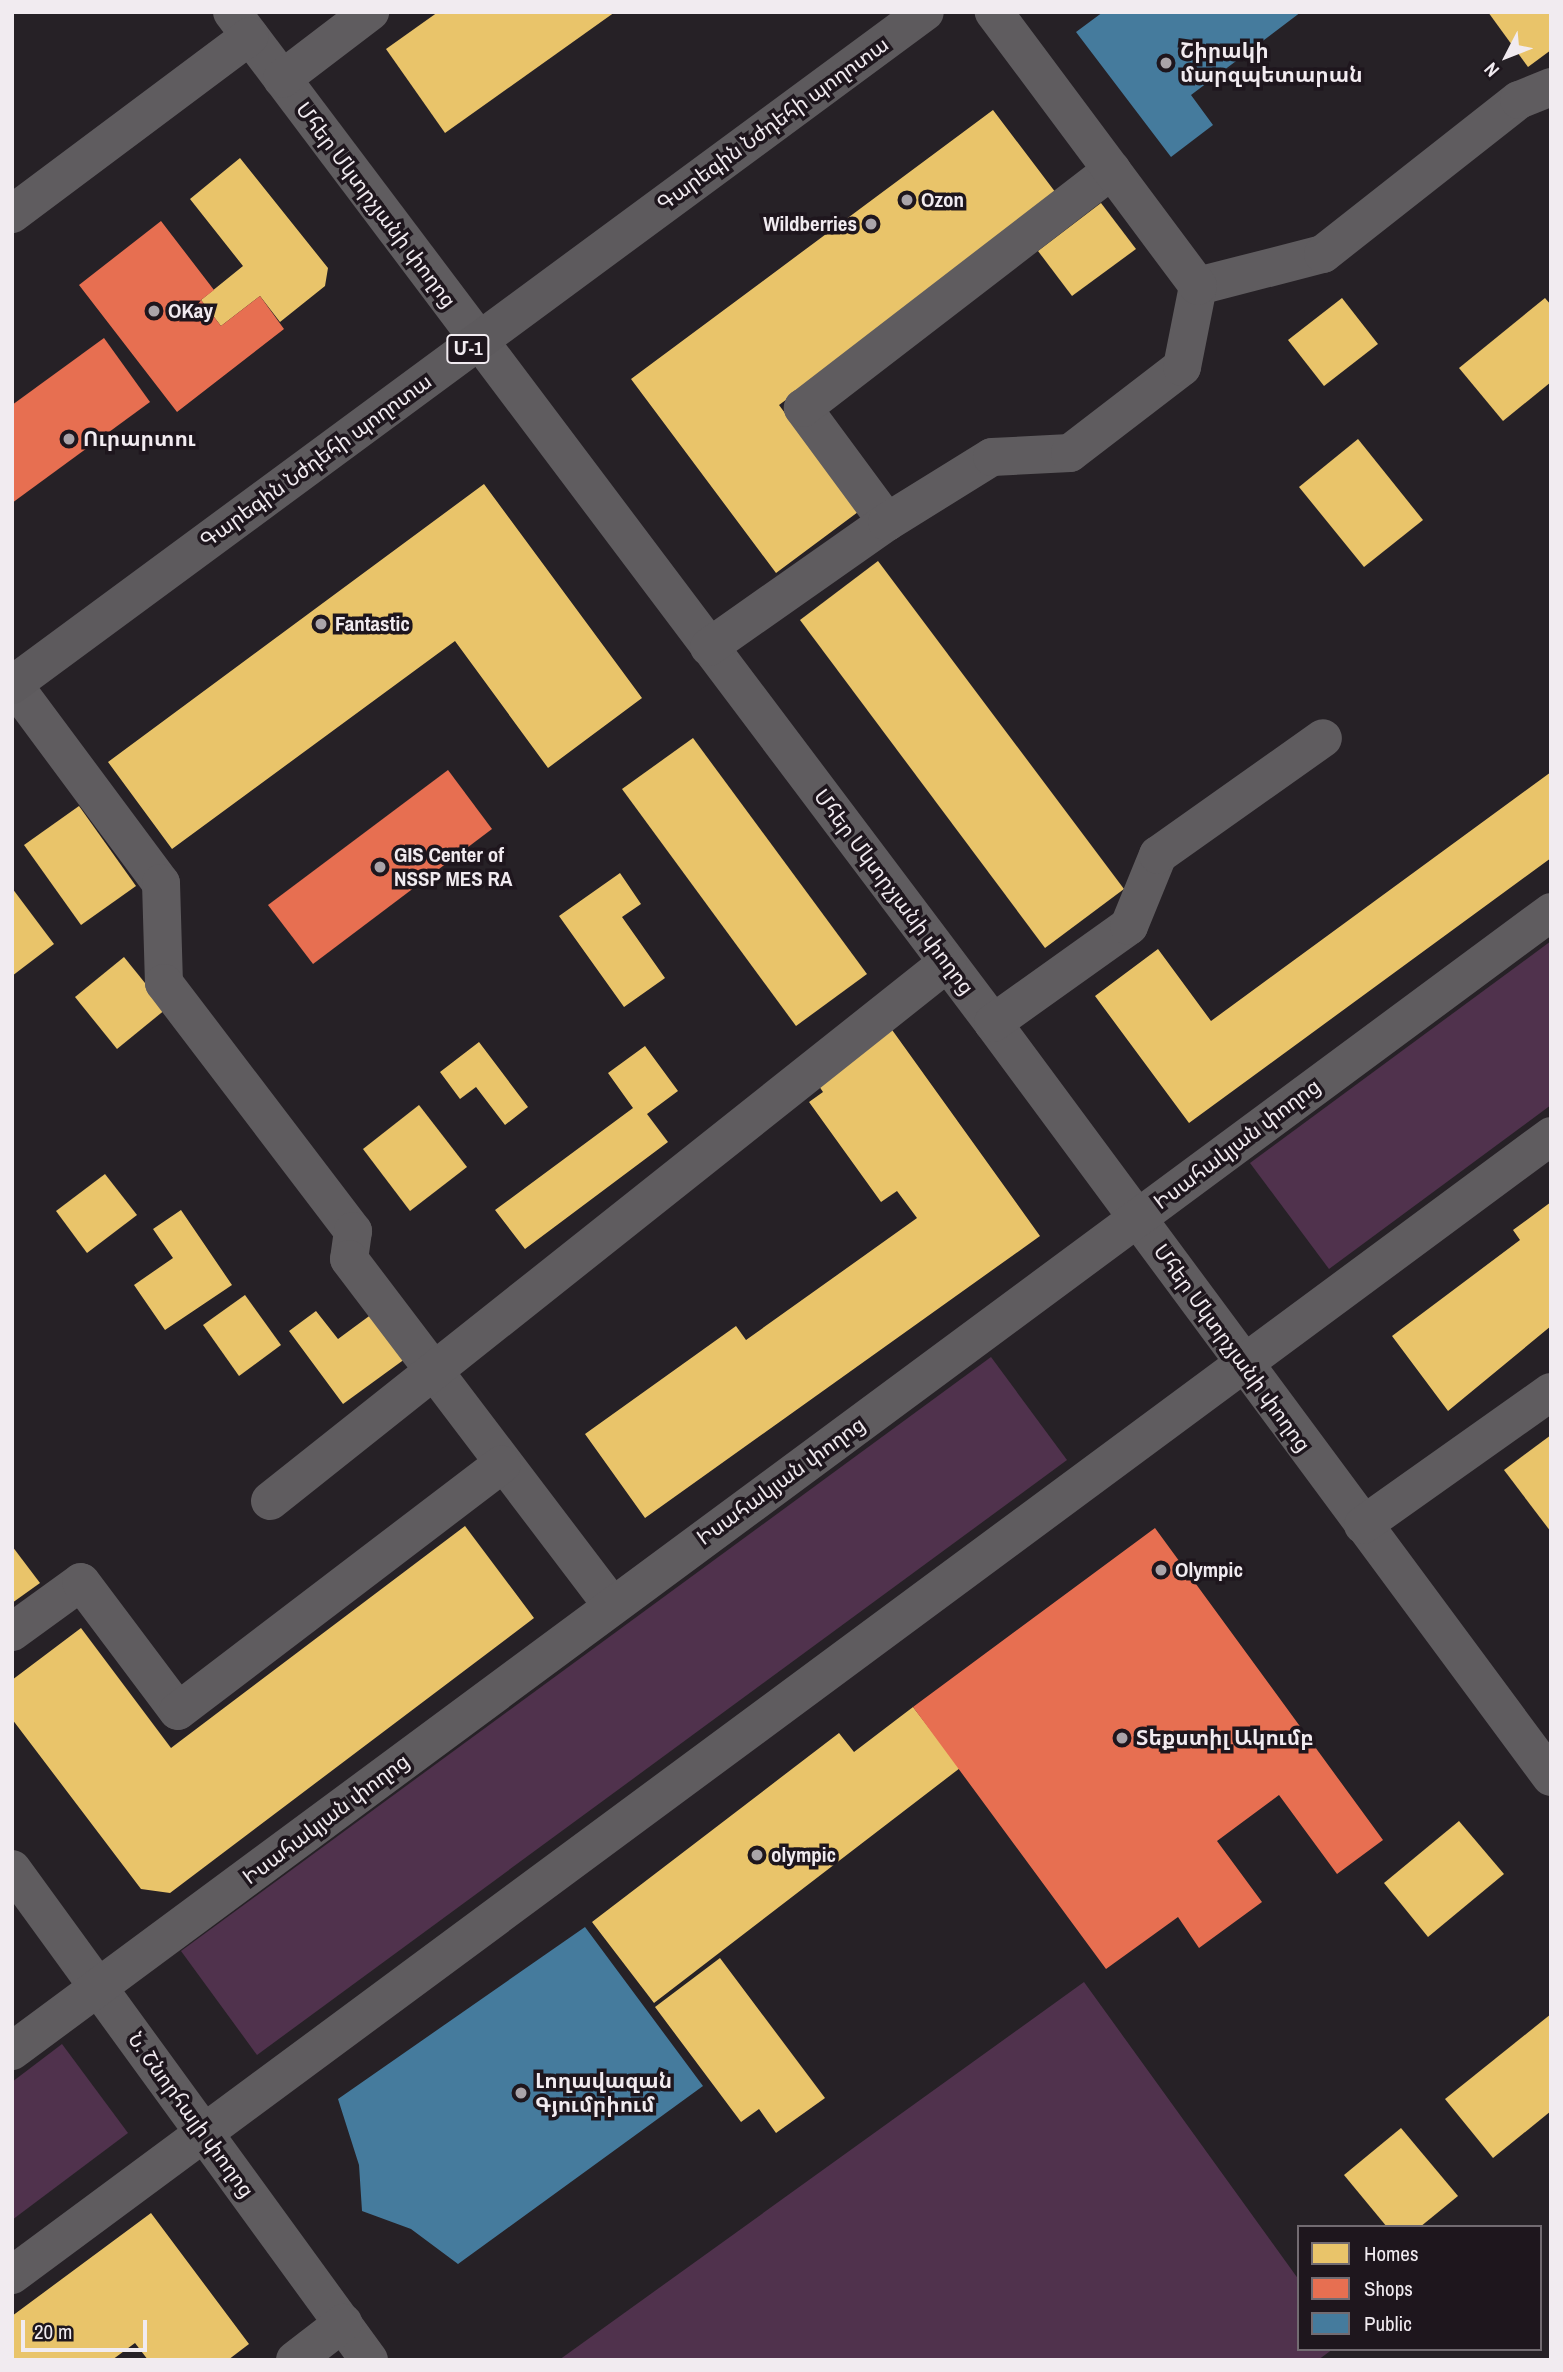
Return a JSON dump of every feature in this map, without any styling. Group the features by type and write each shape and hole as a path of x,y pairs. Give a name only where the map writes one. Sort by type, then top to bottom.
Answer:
{"highway":[{"name":"Գարեգին Նժդեհի պողոտա","path":"13,684 925,12"}],"street":[{"path":"282,79 370,12"},
{"path":"709,647 887,522 992,457 1070,453 1182,367 1198,286 994,12"},
{"path":"12,214 241,24"},
{"name":"Մհեր Մկտրչյանի փողոց","path":"241,24 993,1023 1551,1777"},
{"path":"1198,286 1323,254 1518,100 1551,87"},
{"path":"887,522 803,408 1112,170"},
{"path":"13,684 161,883 164,983 353,1231 348,1259 612,1605"},
{"path":"993,1023 1129,926 1158,855 1323,738"},
{"name":"Իսահակյան փողոց","path":"12,2051 1551,912"},
{"path":"270,1501 947,963"},
{"path":"12,2275 1551,1136"},
{"path":"1363,1525 1551,1392"},
{"path":"12,1632 81,1583 178,1711 502,1464"},
{"name":"Ն. Շնորհալի փողոց","path":"12,1869 369,2360"},
{"path":"295,2360 342,2323"}],"shaded area":[{"path":"1551,941 1551,1105 1329,1269 1250,1163"},
{"path":"991,1357 1067,1460 257,2055 181,1951"},
{"path":"1084,1982 1297,2277 1297,2351 1330,2351 1318,2360 559,2360"},
{"path":"62,2044 128,2133 12,2220 12,2082"}],"building: Homes":[{"path":"438,12 615,12 445,133 386,49"},
{"path":"1488,12 1551,12 1551,50 1528,67"},
{"path":"993,110 1059,197 779,405 858,512 776,573 631,379"},
{"path":"240,158 328,268 325,286 280,322 260,296 221,326 201,300 243,266 190,199"},
{"path":"1101,203 1136,249 1072,296 1038,251"},
{"path":"1342,298 1378,344 1324,386 1288,340"},
{"path":"1545,298 1551,305 1551,382 1503,421 1459,368"},
{"path":"1358,439 1423,520 1364,567 1299,487"},
{"path":"484,484 642,698 548,768 455,641 172,849 108,762"},
{"path":"878,561 1124,889 1045,948 800,620"},
{"path":"693,738 867,974 796,1026 622,789"},
{"path":"1551,772 1551,858 1189,1123 1095,996 1158,949 1211,1021"},
{"path":"79,806 136,886 81,925 24,845"},
{"path":"620,873 641,904 622,917 665,978 624,1007 559,916"},
{"path":"12,888 54,944 12,976"},
{"path":"124,957 166,1009 117,1049 75,997"},
{"path":"890,1027 1040,1236 645,1518 585,1434 736,1326 746,1340 917,1218 897,1191 881,1202 809,1102 823,1092 815,1080"},
{"path":"479,1042 528,1107 505,1125 476,1087 460,1099 440,1072"},
{"path":"645,1046 678,1091 647,1114 668,1142 525,1249 495,1210 633,1108 608,1073"},
{"path":"419,1105 467,1167 410,1211 363,1149"},
{"path":"105,1174 137,1215 87,1253 56,1211"},
{"path":"1551,1202 1551,1326 1448,1411 1392,1336 1520,1240 1513,1230"},
{"path":"181,1210 232,1285 165,1330 134,1285 173,1258 153,1229"},
{"path":"245,1295 281,1345 239,1376 203,1325"},
{"path":"316,1311 338,1339 376,1311 409,1356 343,1404 289,1331"},
{"path":"1551,1435 1551,1532 1504,1470"},
{"path":"465,1526 534,1618 170,1893 141,1889 12,1719 12,1680 81,1628 171,1748"},
{"path":"12,1546 40,1583 12,1603"},
{"path":"913,1707 960,1768 654,2003 592,1922 839,1733 854,1752"},
{"path":"1459,1821 1504,1874 1428,1937 1384,1883"},
{"path":"720,1958 825,2098 776,2133 759,2109 741,2122 655,2007"},
{"path":"1551,2014 1551,2111 1493,2158 1445,2099"},
{"path":"1401,2128 1458,2196 1422,2225 1385,2225 1344,2175"},
{"path":"151,2213 249,2344 228,2360 148,2360 135,2343 112,2360 12,2360 12,2316"}],"building: Shops":[{"name":"OKay","path":"161,221 214,290 201,300 221,326 260,296 284,329 177,412 79,285"},
{"path":"104,338 150,402 12,503 12,405"},
{"name":"GIS Center of NSSP MES RA","path":"448,770 492,829 313,964 268,905"},
{"name":"Տեքստիլ Ակումբ","path":"1155,1528 1383,1840 1337,1874 1279,1795 1217,1841 1262,1902 1199,1948 1178,1917 1106,1969 913,1707"}],"building: Public":[{"name":"Շիրակի մարզպետարան","path":"1103,12 1301,12 1191,95 1213,125 1171,157 1076,32"},
{"name":"Լողավազան Գյումրիում","path":"585,1927 703,2086 458,2264 411,2229 362,2211 359,2165 338,2099"}],"place":[{"name":"Շիրակի մարզպետարան","path":"1166,63"},
{"name":"Ozon","path":"907,200"},
{"name":"Wildberries","path":"871,224"},
{"name":"OKay","path":"154,311"},
{"name":"Ուրարտու","path":"69,439"},
{"name":"Fantastic","path":"321,624"},
{"name":"GIS Center of NSSP MES RA","path":"380,867"},
{"name":"Olympic","path":"1161,1570"},
{"name":"Տեքստիլ Ակումբ","path":"1122,1738"},
{"name":"olympic","path":"757,1855"},
{"name":"Լողավազան Գյումրիում","path":"521,2093"}]}
